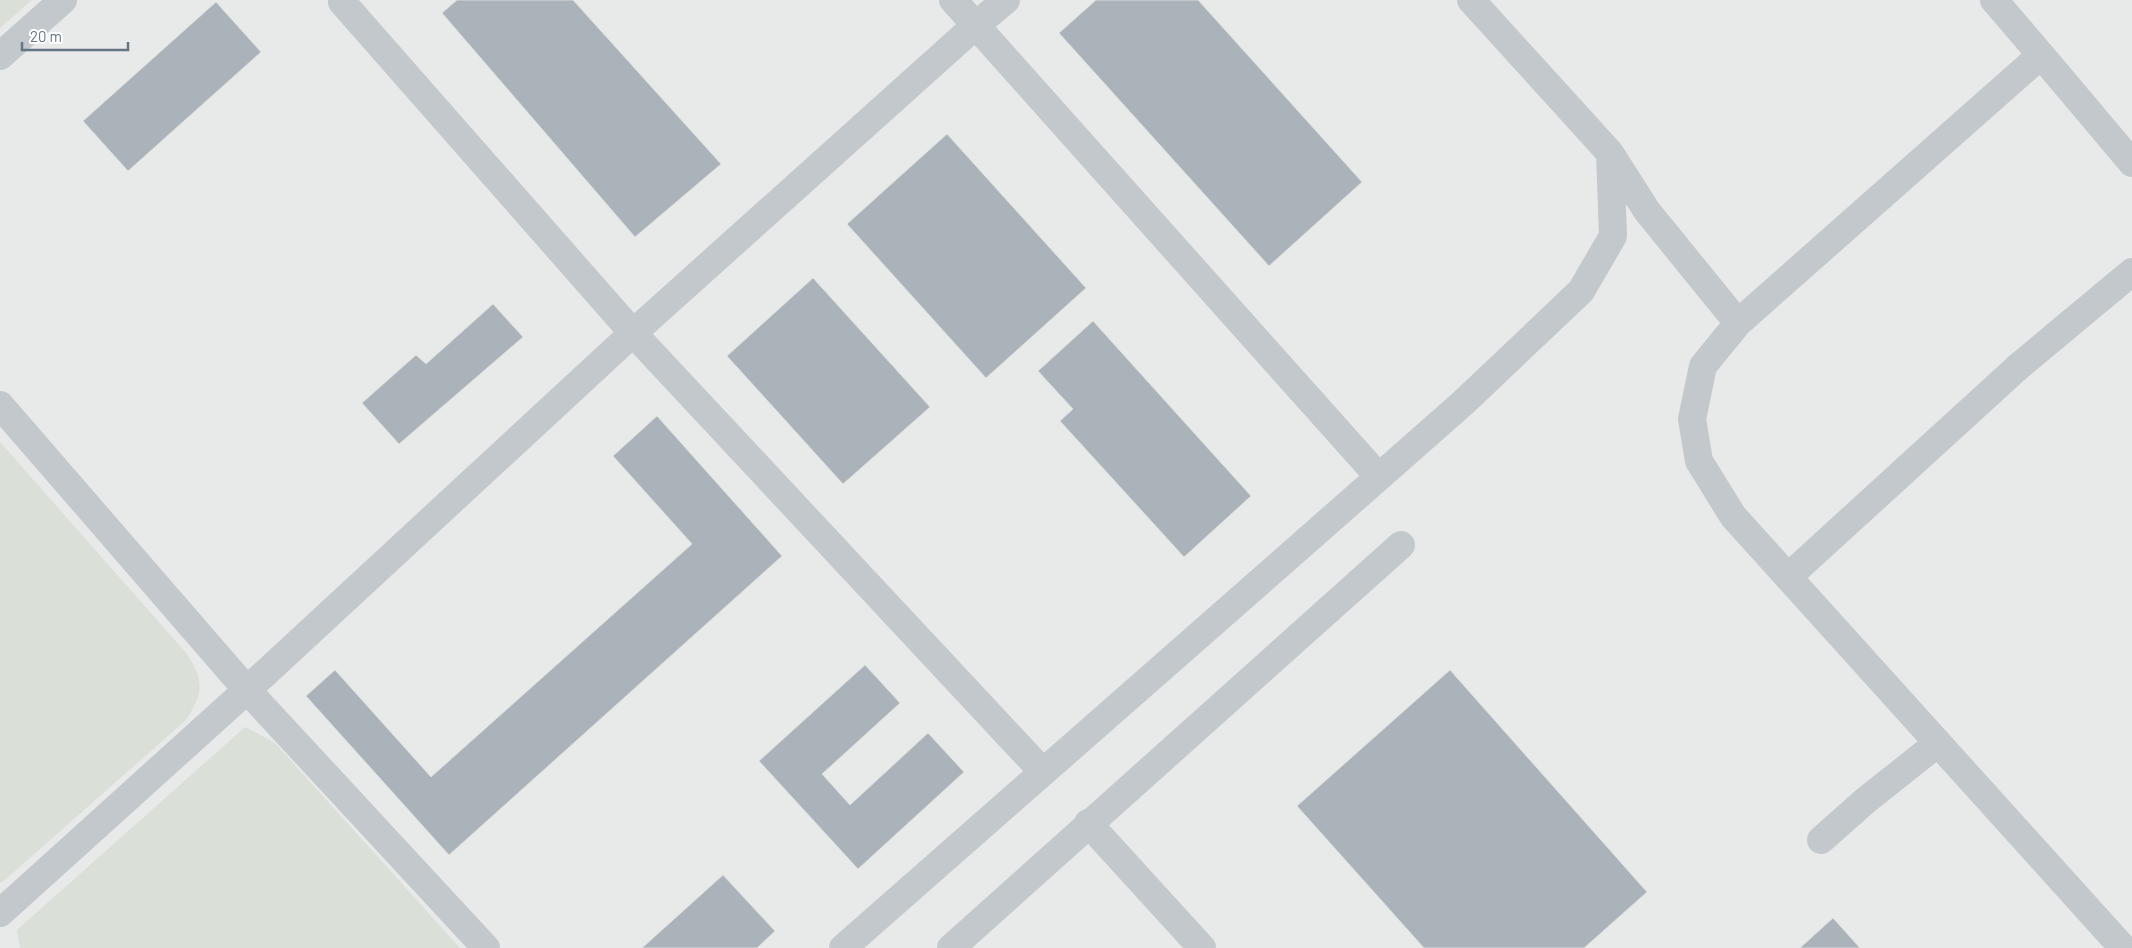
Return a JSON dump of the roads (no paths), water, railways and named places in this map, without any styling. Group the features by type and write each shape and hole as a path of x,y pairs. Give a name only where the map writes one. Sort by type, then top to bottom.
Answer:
{"lane":[{"path":"0,56 63,0"},
{"path":"953,0 1379,476"},
{"path":"0,912 247,690 633,333 1006,0"},
{"path":"1472,0 1610,153 1647,211 1738,323"},
{"path":"1994,0 2132,163"},
{"path":"342,1 633,333 1043,772"},
{"path":"2041,56 1738,323 1703,366 1692,419 1699,462 1734,516 2122,948"},
{"path":"843,948 1464,402 1580,291 1613,236 1610,153"},
{"path":"1788,577 2018,367 2132,272"},
{"path":"0,405 247,690 486,948"},
{"path":"951,948 1088,823 1401,545"},
{"path":"1821,840 1865,801 1938,743"},
{"path":"1088,823 1202,948"}]}
